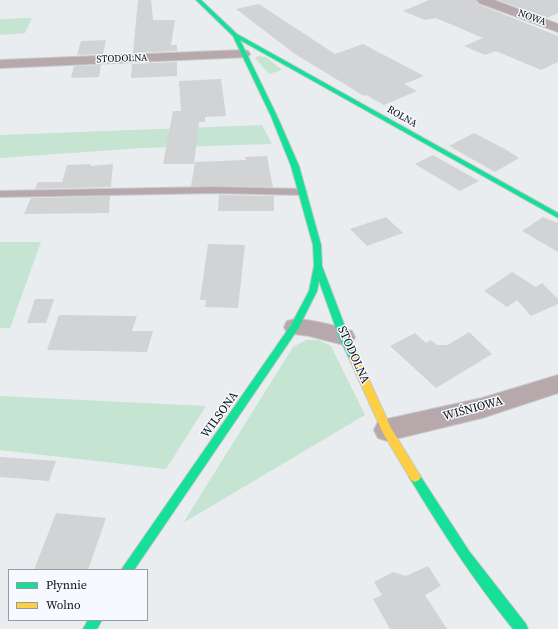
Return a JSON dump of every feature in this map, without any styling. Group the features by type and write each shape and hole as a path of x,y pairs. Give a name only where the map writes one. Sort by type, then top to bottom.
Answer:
{"street":[{"name":"STODOLNA","path":"198,0 236,35 243,54 274,116 295,166 317,245 318,266 344,337 387,430 432,506 501,605 521,629"},
{"name":"NOWA","path":"483,0 558,28"},
{"name":"ROLNA","path":"236,35 422,141 558,216"},
{"name":"STODOLNA","path":"0,64 243,54"},
{"name":"WILSONA","path":"128,569 295,327 313,291 318,266"},
{"path":"295,327 309,328 344,337"},
{"name":"WIŚNIOWA","path":"387,430 482,408 558,384"}],"lane":[{"path":"0,194 213,190 302,192"}],"green space":[{"path":"32,18 25,33 0,35 0,19"},
{"path":"258,56 266,57 282,70 269,74 255,58"},
{"path":"262,125 272,144 142,148 0,158 0,135"},
{"path":"0,242 41,242 10,328 0,328"},
{"path":"306,340 319,340 331,346 365,415 183,523 293,347"},
{"path":"0,396 206,406 166,469 0,450"}],"building":[{"path":"138,0 151,0 153,20 175,20 171,45 177,45 177,51 133,53"},
{"path":"429,0 476,0 478,4 558,36 558,62 541,70 496,51 485,55 464,46 483,38 436,18 425,20 403,11"},
{"path":"498,0 558,0 558,13 547,18"},
{"path":"259,4 335,54 363,44 424,76 404,84 417,91 384,105 366,95 364,96 295,54 236,9"},
{"path":"106,40 103,54 77,55 81,41"},
{"path":"177,62 177,76 131,78 132,64"},
{"path":"101,65 99,77 71,78 74,66"},
{"path":"221,79 226,116 205,117 205,122 199,122 194,164 163,164 173,111 181,111 179,81"},
{"path":"474,133 519,158 495,172 449,146"},
{"path":"433,155 479,181 460,191 415,164"},
{"path":"267,156 273,187 191,186 195,162 246,160 245,157"},
{"path":"91,164 90,166 113,164 111,187 35,189 38,182 62,182 67,165"},
{"path":"219,195 274,196 274,211 218,211"},
{"path":"110,196 109,213 24,214 31,198"},
{"path":"386,217 403,233 367,246 350,229"},
{"path":"543,217 558,223 558,252 522,231"},
{"path":"208,244 245,245 238,308 205,307 206,300 200,300"},
{"path":"512,272 536,287 542,283 558,299 558,304 531,316 517,300 507,307 484,291"},
{"path":"35,299 54,299 46,323 27,323"},
{"path":"59,315 137,316 132,331 153,331 147,352 47,350"},
{"path":"469,332 492,354 436,388 390,346 415,333 426,343 431,340 437,345 448,345"},
{"path":"0,457 56,461 49,481 0,477"},
{"path":"56,513 106,518 88,569 34,569"},
{"path":"428,566 441,586 425,595 447,629 390,629 373,599 382,595 374,582 393,572 406,576"}],"traffic: fast":[{"path":"198,0 235,35 274,116 295,166 317,245 318,266 344,337 354,358"},
{"path":"235,35 558,216"},
{"path":"128,569 295,327 313,291 318,266"},
{"path":"415,477 465,555 492,593 521,629"},
{"path":"90,629 94,621"}],"traffic: slow":[{"path":"354,358 387,430 415,477"}]}
